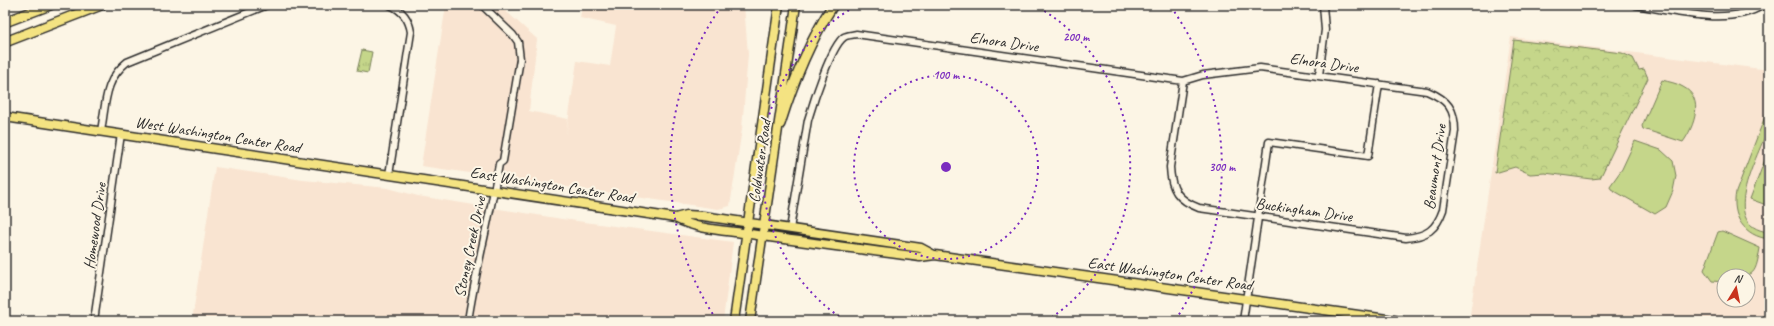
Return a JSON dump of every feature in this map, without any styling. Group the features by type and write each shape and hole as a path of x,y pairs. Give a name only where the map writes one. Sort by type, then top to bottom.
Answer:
{"highway":[{"path":"5,22 50,5"},
{"path":"5,42 101,5"},
{"path":"780,124 794,81 818,28 833,5"}],"main road":[{"name":"Coldwater Road","path":"734,321 745,234 779,5"},
{"name":"Coldwater Road","path":"750,321 780,124 796,5"},
{"name":"West Washington Center Road","path":"5,117 426,180"},
{"name":"East Washington Center Road","path":"426,180 675,218 685,223 702,227 763,237 920,257 934,255 1401,321"},
{"name":"East Washington Center Road","path":"675,218 687,215 747,222 921,248 934,255"}],"street":[{"path":"101,131 109,84 114,74 123,65 136,58 267,5"},
{"path":"389,175 410,32 410,25 404,15 401,11 390,5"},
{"name":"Stoney Creek Drive","path":"468,321 478,262 499,164 503,161 520,59 518,42 513,35 482,5"},
{"path":"1319,75 1325,30 1323,5"},
{"path":"1636,5 1721,17 1741,14 1763,5"},
{"name":"Elnora Drive","path":"790,229 808,120 834,49 845,37 856,34 1183,81 1203,75 1260,68 1319,75 1427,91 1440,96 1449,106"},
{"name":"Buckingham Drive","path":"1183,81 1170,167 1171,181 1176,192 1186,203 1199,208 1406,238 1420,236 1432,230"},
{"path":"1243,321 1269,142 1368,156 1379,84"},
{"name":"Beaumont Drive","path":"1432,230 1440,220 1443,210 1455,131 1455,118 1449,106"},
{"name":"Homewood Drive","path":"94,321 120,134"}],"shaded area":[{"path":"446,5 499,5 537,39 529,111 568,119 566,136 577,61 610,66 616,26 580,18 582,5 744,5 748,54 742,129 730,206 718,209 421,166"},
{"path":"1511,37 1769,70 1769,321 1469,321"},
{"path":"215,167 303,180 388,188 418,196 562,219 733,242 723,321 192,321"}],"green space":[{"path":"1514,40 1622,53 1633,58 1639,70 1644,69 1648,78 1600,178 1591,179 1545,173 1530,174 1515,167 1495,173"},
{"path":"362,50 372,52 368,73 357,71"},
{"path":"1662,80 1681,86 1690,92 1694,98 1696,105 1694,121 1683,142 1643,129 1642,126"},
{"path":"1769,106 1768,128 1751,171 1743,203 1745,217 1753,227 1769,232 1769,239 1753,234 1746,229 1738,217 1735,201 1736,192"},
{"path":"1635,141 1661,150 1673,161 1676,176 1673,191 1666,207 1655,214 1611,189 1610,186 1622,169"},
{"path":"1769,149 1769,206 1750,199"},
{"path":"1722,231 1760,248 1755,268 1716,268 1716,281 1712,281 1704,270 1718,232"}]}
